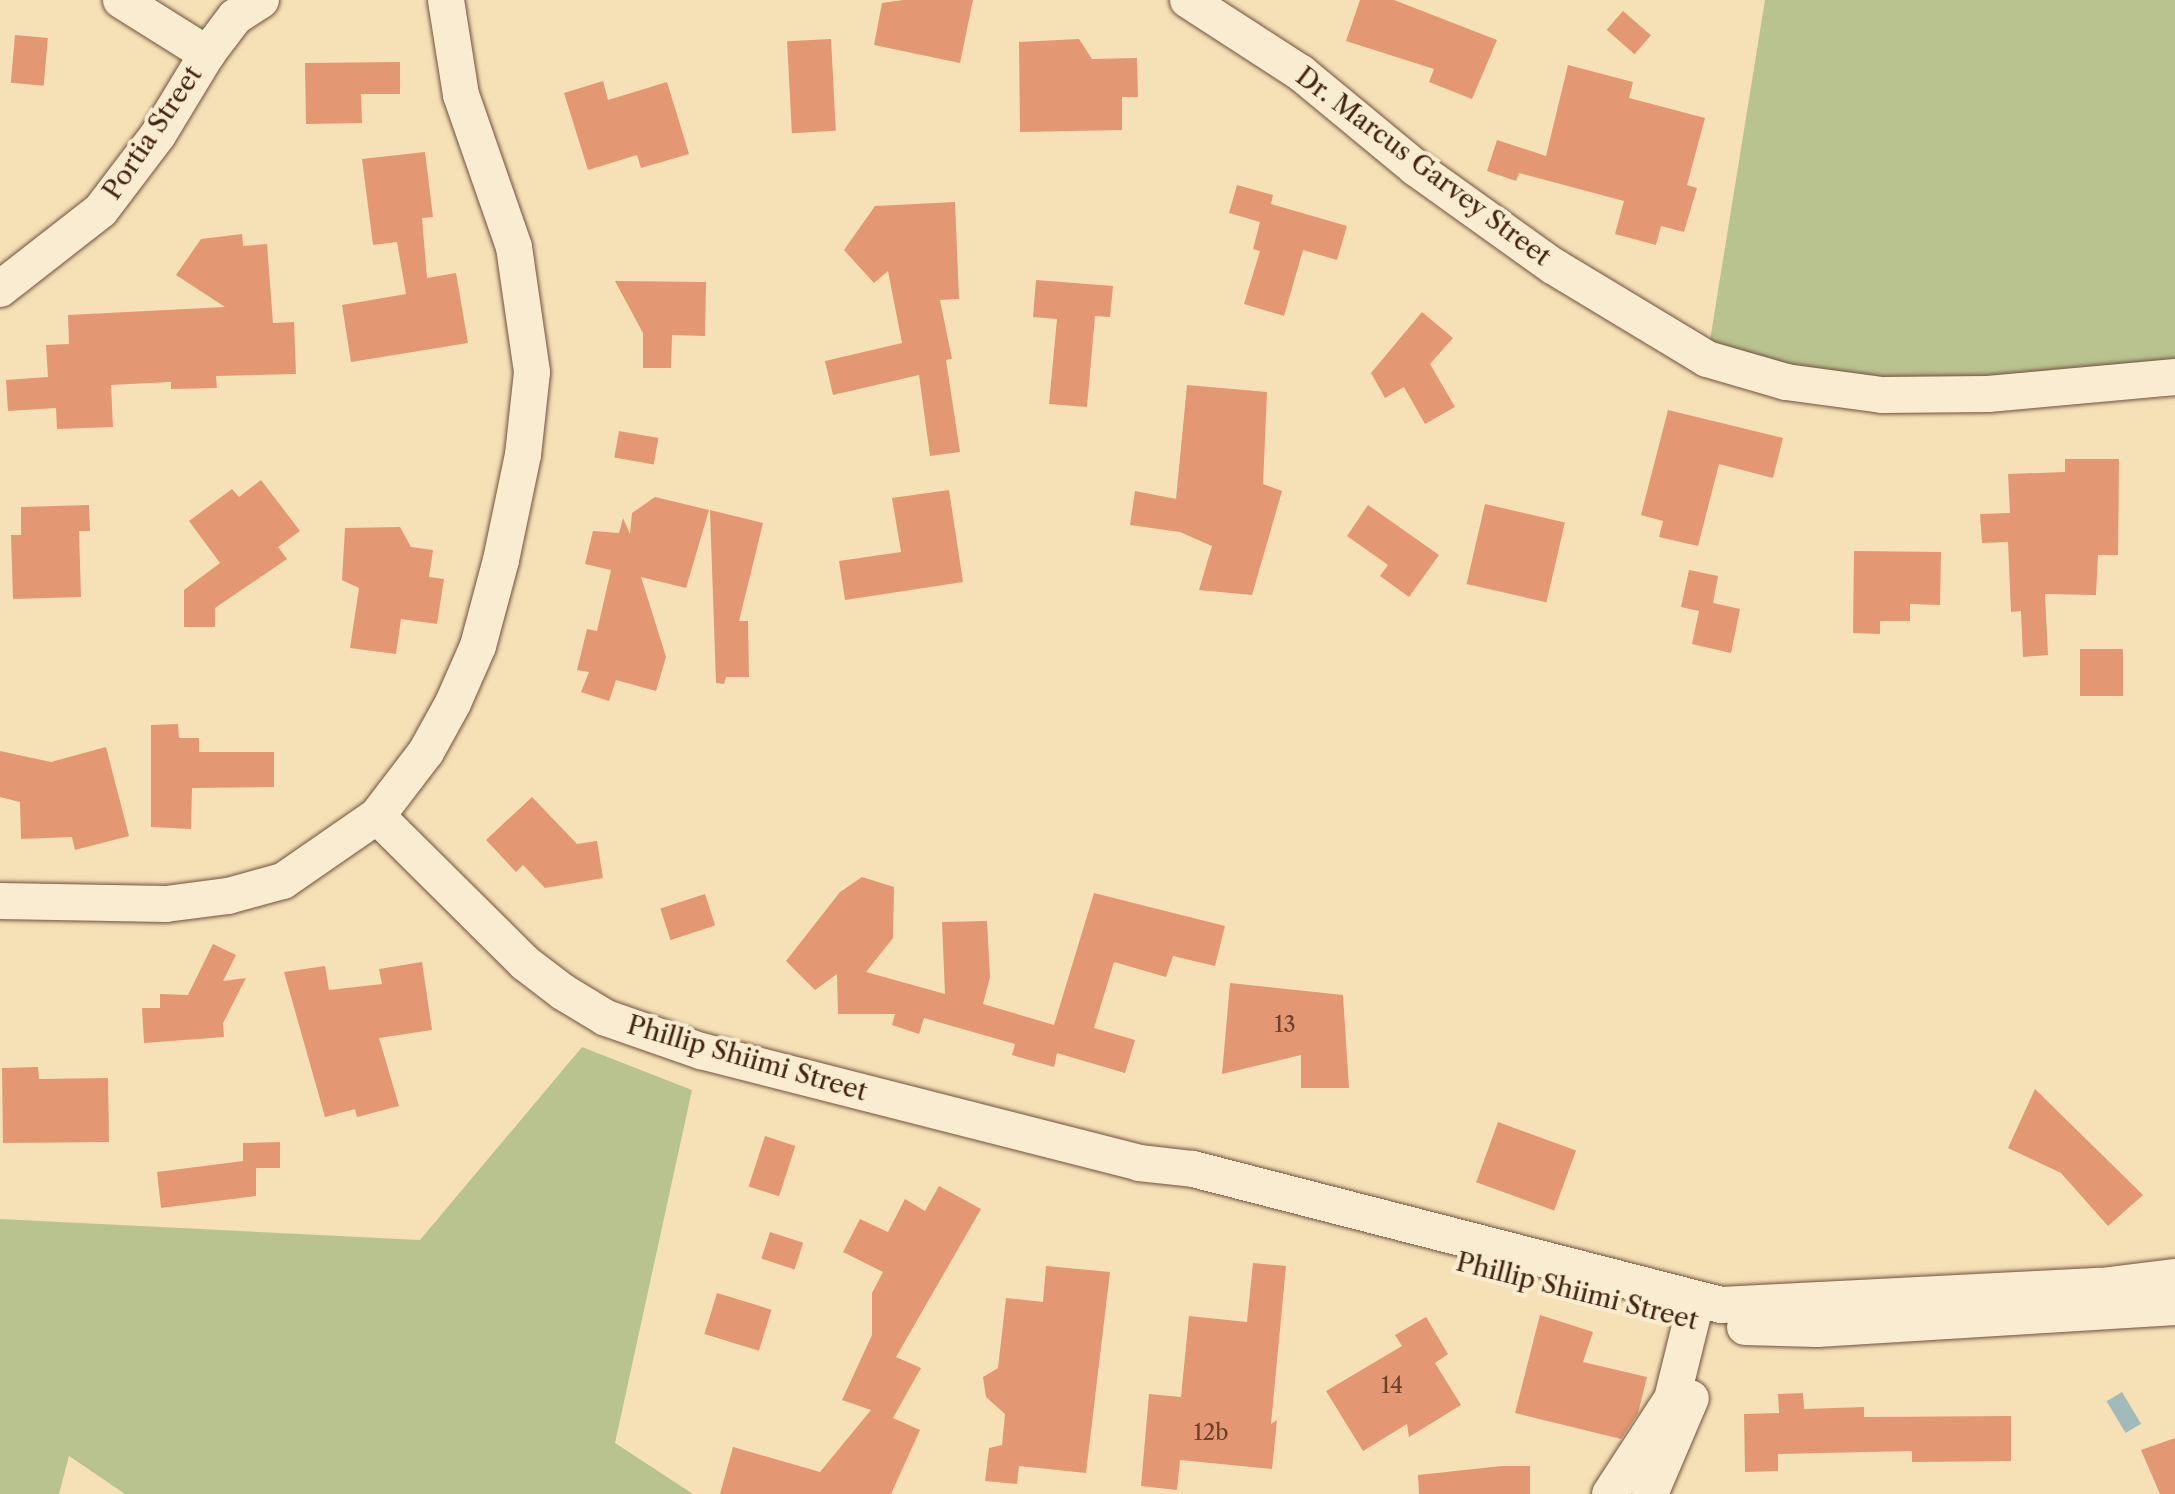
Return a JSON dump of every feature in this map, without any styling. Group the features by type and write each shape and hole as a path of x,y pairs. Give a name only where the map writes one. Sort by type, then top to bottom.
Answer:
{"street":[{"path":"121,0 207,54"},
{"name":"Portia Street","path":"0,289 101,210 158,135 207,54 235,17 261,0"},
{"path":"0,901 166,904 228,896 283,881 377,816 426,752 478,646 523,455 532,372 514,247 461,95 446,0"},
{"name":"Dr. Marcus Garvey Street","path":"1188,0 1301,73 1416,168 1553,266 1707,359 1786,382 1882,395 1988,394 2175,377"},
{"name":"Phillip Shiimi Street","path":"377,816 525,963 606,1018 701,1051 1139,1163 1187,1190 1706,1314 1832,1328 2175,1307"},
{"name":"Phillip Shiimi Street","path":"1706,1314 2101,1286 2175,1277"},
{"path":"1610,1494 1672,1399 1706,1314"},
{"path":"1650,1494 1679,1434 1706,1314"}],"green space":[{"path":"1765,0 2175,0 2175,377 1988,394 1707,359"},
{"path":"582,1047 692,1090 615,1443 693,1494 125,1494 69,1456 59,1494 0,1494 0,1219 420,1240"}],"water":[{"path":"2122,1392 2141,1424 2126,1433 2107,1401"}],"building":[{"path":"973,0 960,63 874,45 882,3"},
{"path":"1360,0 1394,0 1497,40 1472,99 1429,82 1434,69 1346,41"},
{"path":"1623,11 1651,35 1635,54 1607,30"},
{"path":"15,35 48,38 44,86 11,83"},
{"path":"831,39 836,131 792,133 787,41"},
{"path":"1079,39 1092,59 1137,58 1138,97 1122,97 1122,130 1020,132 1019,42"},
{"path":"400,62 400,94 361,94 362,123 306,124 305,63"},
{"path":"1568,65 1633,82 1629,98 1705,118 1687,185 1697,188 1684,232 1661,226 1656,245 1615,234 1624,201 1519,173 1516,181 1487,171 1497,140 1546,156"},
{"path":"603,81 608,100 667,82 689,154 641,168 637,155 588,170 564,93"},
{"path":"425,152 433,217 422,218 427,278 456,273 468,343 351,362 342,305 406,294 397,242 373,245 362,159"},
{"path":"1237,185 1273,195 1271,204 1347,226 1337,260 1303,250 1284,316 1244,304 1260,251 1253,249 1260,222 1229,213"},
{"path":"955,202 959,299 940,300 952,359 946,360 960,452 930,456 919,375 833,395 825,361 902,343 888,271 874,283 844,250 875,206"},
{"path":"242,234 243,246 267,244 273,323 294,322 296,374 216,376 217,388 171,389 171,382 111,385 113,427 57,429 56,408 8,411 6,380 48,377 46,345 69,344 68,315 225,307 176,275 201,239"},
{"path":"1036,280 1113,286 1110,317 1095,316 1087,407 1049,404 1057,319 1033,317"},
{"path":"615,281 706,282 705,336 672,335 671,368 643,368 643,333"},
{"path":"1422,312 1453,338 1430,364 1455,407 1425,424 1404,387 1385,398 1371,373"},
{"path":"1187,385 1267,392 1263,484 1282,491 1252,595 1199,590 1212,546 1180,532 1130,525 1135,491 1176,499"},
{"path":"1668,410 1783,438 1773,478 1719,464 1698,546 1659,537 1663,521 1641,515"},
{"path":"619,431 658,438 654,465 614,458"},
{"path":"2065,459 2119,459 2118,555 2098,555 2096,595 2045,594 2048,655 2023,657 2021,611 2011,612 2008,542 1982,543 1980,514 2010,513 2008,474 2065,472"},
{"path":"261,480 300,531 278,547 287,559 215,608 215,627 184,627 184,590 220,563 189,521 232,489 239,497"},
{"path":"949,490 963,582 845,600 839,561 901,552 892,498"},
{"path":"655,497 709,510 686,588 641,577 666,657 656,691 616,680 609,701 581,692 589,672 577,670 587,629 597,631 611,570 585,564 593,531 619,533 623,518 630,534 632,513"},
{"path":"1485,504 1565,522 1546,602 1467,584"},
{"path":"89,505 90,531 79,531 81,597 13,599 11,535 21,535 21,507"},
{"path":"1368,505 1439,555 1409,597 1380,576 1388,565 1347,536"},
{"path":"710,510 763,523 739,621 748,621 749,677 726,677 724,684 716,683"},
{"path":"400,527 411,547 433,550 429,577 444,579 437,624 401,619 396,654 350,648 359,588 342,580 345,528"},
{"path":"1854,551 1941,552 1940,605 1910,604 1910,621 1880,621 1880,634 1853,633"},
{"path":"1689,570 1718,576 1713,603 1740,609 1731,653 1692,644 1699,611 1681,607"},
{"path":"2080,649 2123,649 2123,696 2080,696"},
{"path":"178,724 179,738 199,738 199,752 274,752 274,787 192,788 191,829 151,827 151,725"},
{"path":"106,747 129,836 75,850 72,837 21,839 20,802 0,797 0,751 51,762"},
{"path":"532,797 577,844 597,841 603,878 545,888 523,865 516,872 486,840"},
{"path":"862,877 894,887 893,938 866,972 945,994 942,922 987,921 990,977 983,1004 1054,1025 1094,893 1225,926 1215,966 1173,956 1166,977 1114,962 1094,1028 1135,1040 1125,1073 1057,1053 1054,1067 1012,1055 1015,1044 924,1018 919,1034 892,1025 895,1014 838,1014 837,974 815,990 786,961 840,892"},
{"path":"705,894 715,925 670,940 660,909"},
{"path":"213,944 236,955 223,981 246,978 223,1023 224,1037 144,1043 142,1008 160,1008 160,994 188,995"},
{"path":"422,962 432,1030 379,1038 399,1106 357,1117 355,1109 325,1117 284,972 325,966 329,990 382,984 379,969"},
{"path":"1230,983 1343,995 1349,1088 1301,1088 1301,1055 1222,1074"},
{"path":"38,1067 39,1079 108,1078 109,1142 3,1143 2,1068"},
{"path":"2035,1089 2143,1195 2108,1226 2061,1173 2008,1148"},
{"path":"1498,1122 1576,1150 1554,1211 1476,1182"},
{"path":"765,1136 795,1146 779,1196 749,1186"},
{"path":"280,1142 280,1168 256,1168 256,1196 161,1208 157,1172 243,1161 243,1143"},
{"path":"939,1186 981,1209 896,1357 921,1368 893,1418 920,1430 891,1494 720,1494 733,1447 820,1472 871,1410 842,1400 872,1335 872,1293 883,1272 843,1252 860,1219 888,1232 905,1199 925,1211"},
{"path":"770,1232 803,1243 795,1269 761,1259"},
{"path":"1253,1263 1286,1266 1271,1424 1277,1420 1272,1469 1180,1460 1177,1490 1141,1486 1149,1394 1181,1397 1189,1316 1247,1322"},
{"path":"1046,1266 1110,1272 1086,1473 1019,1466 1017,1484 985,1481 989,1448 1002,1445 1005,1414 986,1397 983,1377 998,1368 1006,1298 1043,1302"},
{"path":"717,1293 772,1310 759,1351 704,1334"},
{"path":"1540,1315 1593,1332 1583,1362 1647,1377 1638,1413 1621,1439 1515,1413"},
{"path":"1426,1317 1448,1354 1435,1363 1461,1405 1409,1437 1407,1424 1363,1451 1326,1391 1402,1346 1395,1335"},
{"path":"1803,1393 1804,1409 1864,1407 1864,1417 2011,1416 2011,1461 1912,1462 1912,1451 1778,1454 1778,1471 1745,1472 1744,1414 1779,1413 1778,1394"},
{"path":"2175,1438 2175,1494 2160,1494 2141,1450"},
{"path":"1530,1466 1530,1494 1419,1494 1418,1475"}]}
